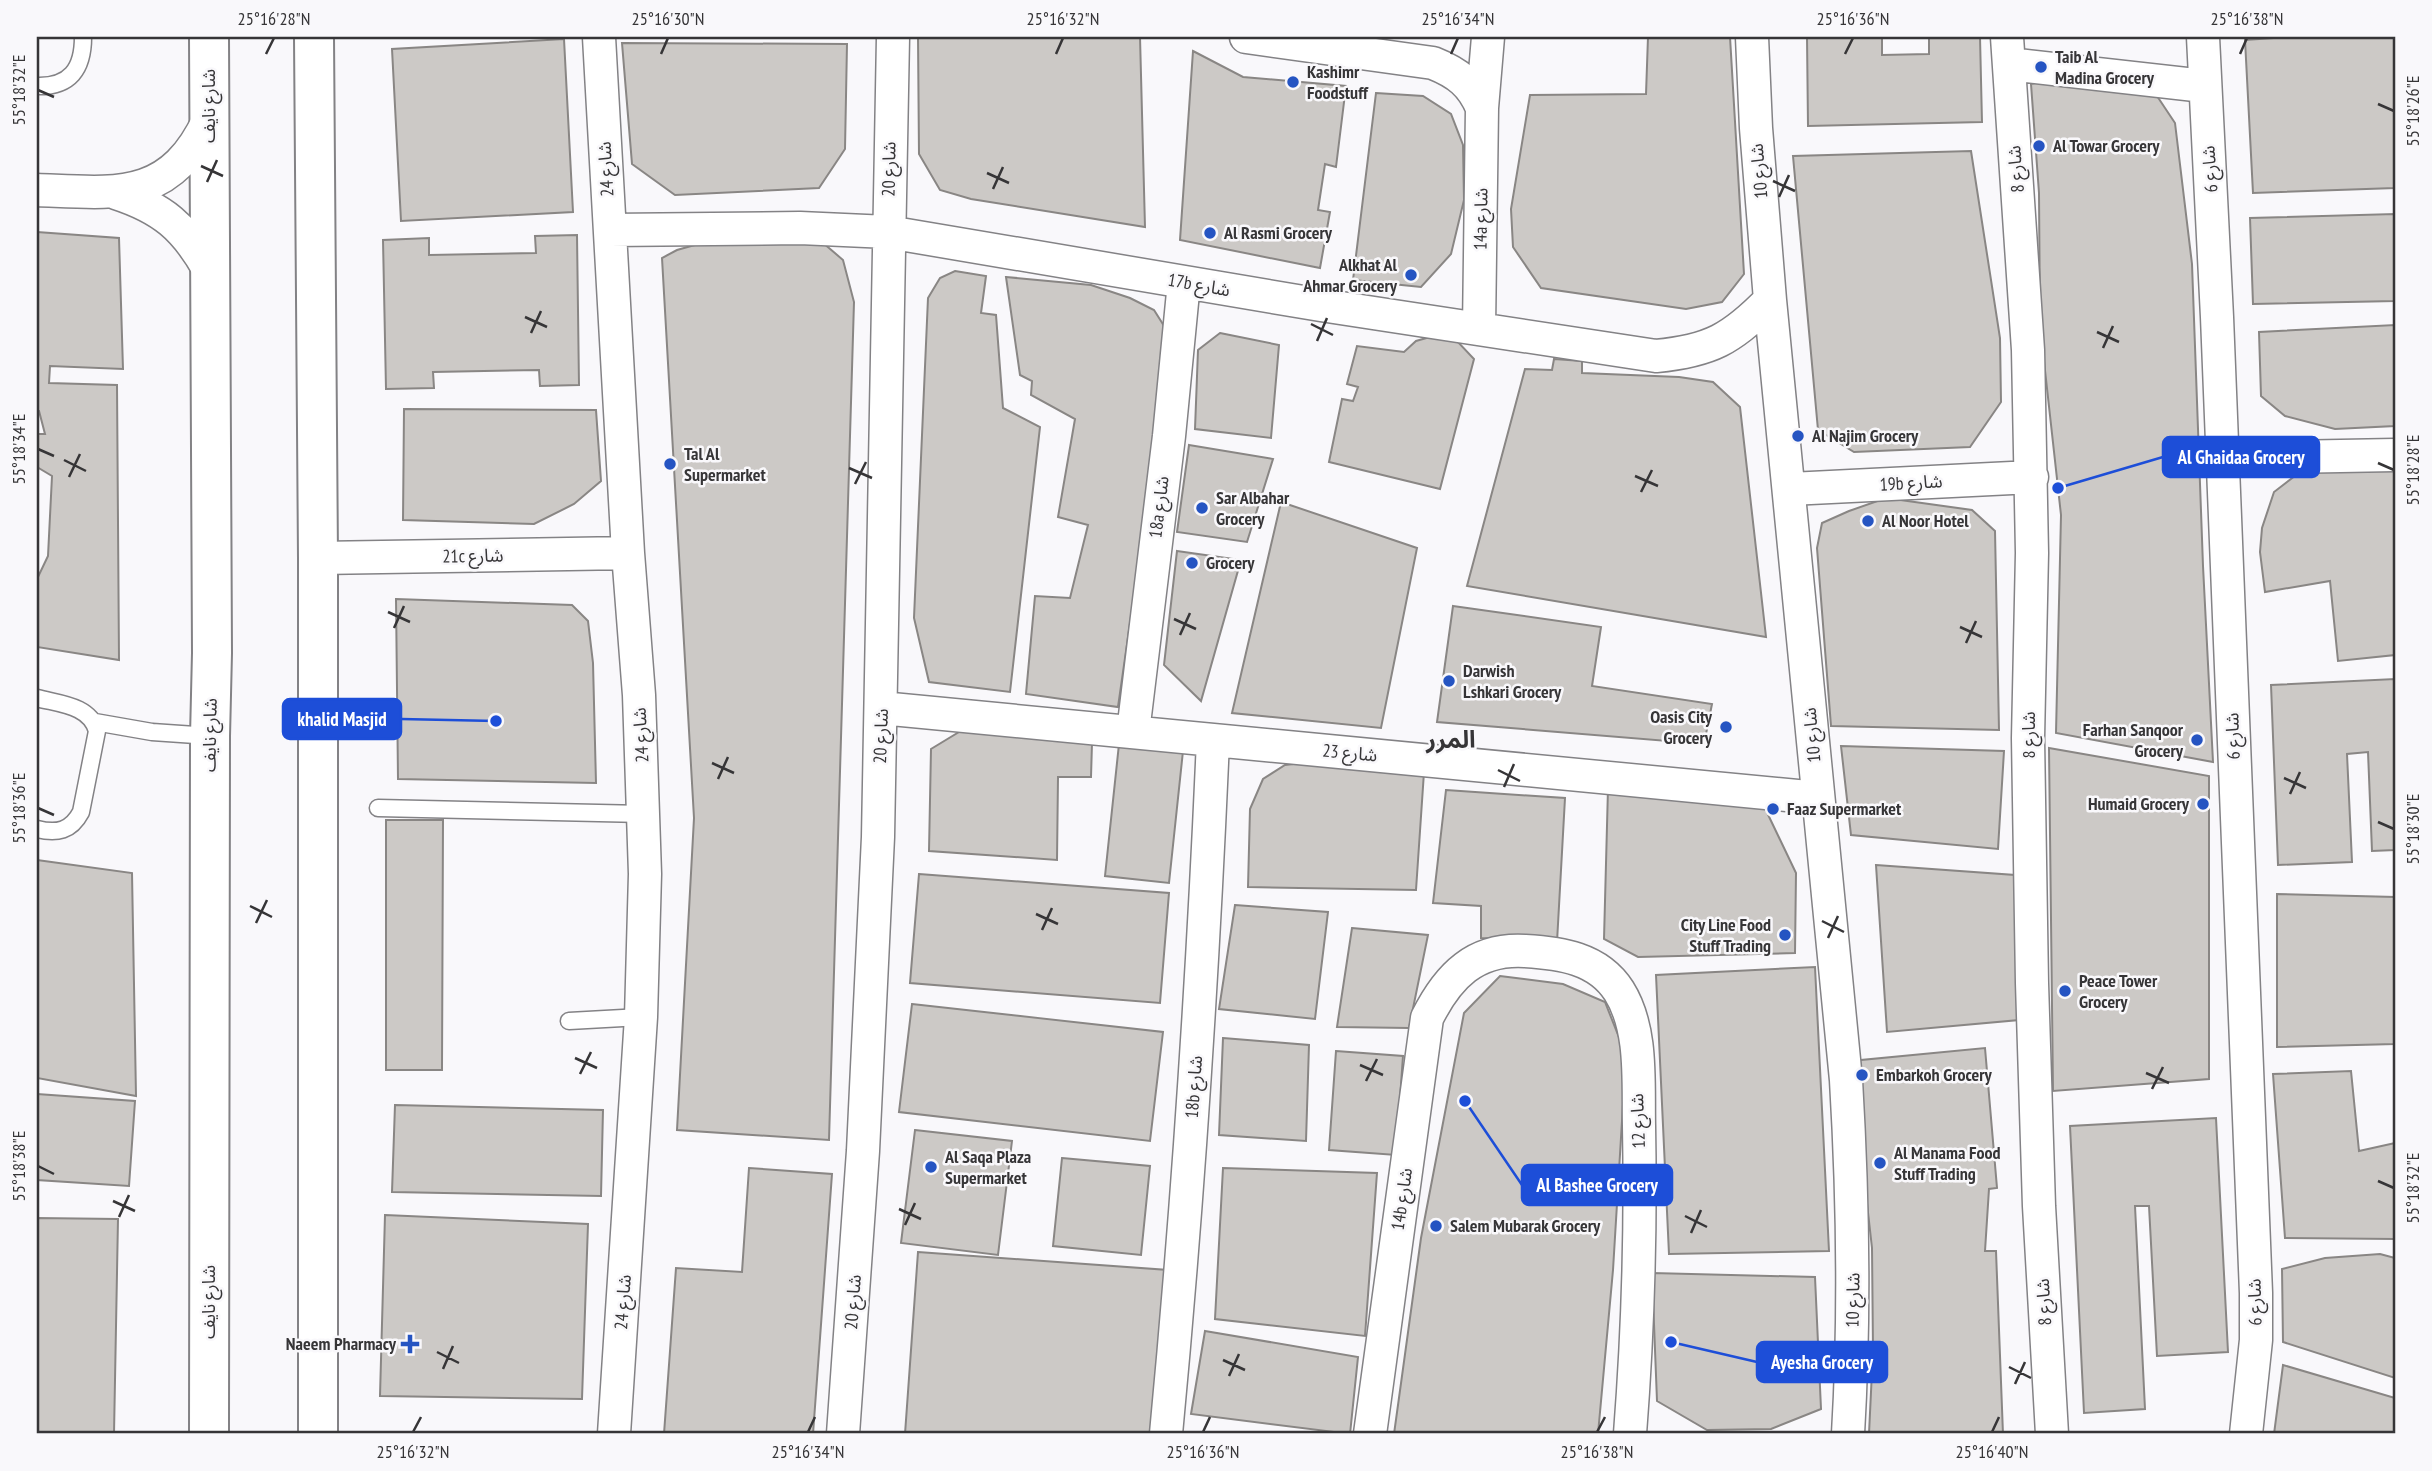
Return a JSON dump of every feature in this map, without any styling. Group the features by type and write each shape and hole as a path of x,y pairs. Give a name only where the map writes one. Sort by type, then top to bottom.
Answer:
{"main road":[{"name":"شارع نايف","path":"209,37 212,653 209,1434"},
{"path":"294,37 314,96"},
{"path":"313,37 318,558 318,1434"}],"street":[{"name":"شارع 24","path":"599,37 628,553 639,695 645,874 641,1017 614,1434"},
{"name":"شارع 20","path":"843,1434 864,1140 878,837 893,37"},
{"path":"1246,37 1433,63 1464,80 1475,93 1482,108"},
{"path":"1433,63 1451,58 1478,37"},
{"name":"14a شارع","path":"1479,330 1482,108 1488,37"},
{"name":"شارع 10","path":"1752,37 1756,128 1770,300 1846,1080 1852,1174 1852,1361 1848,1434"},
{"name":"شارع 6","path":"2203,37 2256,1293 2253,1375 2246,1434"},
{"path":"2008,51 2204,86"},
{"name":"شارع 8","path":"2008,51 2022,241 2032,477 2028,738 2032,983 2040,1219 2052,1434"},
{"path":"37,190 116,193 141,187 163,176 183,161 198,142 209,120"},
{"path":"116,193 140,201 162,213 181,229 197,248 209,270"},
{"name":"17b شارع","path":"610,230 800,228 888,232 1479,330 1656,356 1689,353 1719,342 1747,324 1770,300"},
{"name":"18a شارع","path":"1133,732 1169,436 1184,282"},
{"path":"2222,458 2395,455"},
{"name":"19b شارع","path":"1790,489 2032,477"},
{"name":"21c شارع","path":"318,558 628,553"},
{"name":"شارع 23","path":"881,708 1818,798"},
{"name":"18b شارع","path":"1166,1434 1194,1084 1213,740"},
{"name":"شارع 12","path":"1457,972 1480,958 1507,950 1562,954 1582,960 1600,971 1618,988 1629,1010 1635,1035 1640,1182 1638,1307 1630,1434"},
{"name":"14b شارع","path":"1370,1434 1427,1018 1439,993 1457,972"}],"lane":[{"path":"37,86 55,85 67,80 76,71 81,59 83,37"},
{"path":"37,698 88,714 95,722 96,739 81,812 76,821 68,829 57,832 37,829"},
{"path":"95,722 152,732 210,736"},
{"path":"378,808 644,814"},
{"path":"569,1021 641,1017"}],"building":[{"path":"918,37 1140,37 1145,227 971,199 940,190 919,154"},
{"path":"1648,37 1730,37 1744,274 1722,302 1686,309 1541,288 1513,247 1511,209 1530,95 1646,94"},
{"path":"1807,37 1882,37 1882,55 1929,54 1929,37 1980,37 1982,122 1808,126"},
{"path":"2289,37 2395,37 2395,188 2253,193 2245,40"},
{"path":"564,39 573,212 401,221 392,49"},
{"path":"622,43 847,44 845,149 819,188 675,195 632,164"},
{"path":"1193,51 1243,77 1346,86 1336,167 1325,164 1318,210 1330,212 1320,268 1180,240"},
{"path":"2057,78 2149,84 2175,123 2192,264 2213,762 2056,733 2061,515 2040,325 2039,193 2031,84"},
{"path":"1376,93 1423,96 1451,114 1463,145 1464,200 1451,254 1421,287 1353,280"},
{"path":"1971,151 2000,338 2001,402 1970,447 1854,452 1818,430 1793,156"},
{"path":"2395,214 2395,301 2253,304 2250,218"},
{"path":"37,232 119,238 123,369 50,366 49,383 117,385 119,660 37,647 37,579 48,556 52,476 37,467 37,434 45,434 37,410"},
{"path":"577,235 579,385 540,386 539,370 433,372 434,388 386,389 383,240 429,238 429,255 536,253 535,236"},
{"path":"709,241 822,242 843,260 854,302 829,1140 677,1130 694,818 662,258 677,250"},
{"path":"955,271 986,276 981,313 996,315 1003,408 1040,427 1010,692 929,682 914,618 928,298 940,278"},
{"path":"1006,277 1091,285 1130,298 1154,310 1171,337 1118,707 1026,694 1035,596 1070,598 1088,525 1058,517 1075,419 1031,395 1032,381 1020,375"},
{"path":"2395,325 2395,426 2335,429 2285,416 2261,396 2259,332"},
{"path":"1220,333 1279,345 1271,438 1195,429 1198,350"},
{"path":"1437,335 1458,342 1474,359 1440,489 1329,462 1342,399 1353,401 1358,387 1347,384 1357,346 1404,352 1416,341"},
{"path":"1554,359 1582,361 1582,373 1679,377 1713,382 1740,407 1766,637 1467,586 1525,369 1552,370"},
{"path":"404,409 596,410 601,481 574,504 534,524 403,520"},
{"path":"1189,445 1273,459 1247,542 1177,532"},
{"path":"2308,466 2395,468 2395,655 2338,661 2330,581 2265,592 2260,552 2262,528 2274,492"},
{"path":"1886,498 1972,510 1995,531 1999,730 1831,726 1817,548 1822,523"},
{"path":"1281,502 1417,548 1381,728 1232,713"},
{"path":"1177,551 1241,560 1201,701 1164,665"},
{"path":"396,599 572,605 588,621 593,663 596,783 398,779"},
{"path":"1453,606 1601,627 1592,686 1712,704 1704,744 1437,722"},
{"path":"2395,679 2395,850 2372,851 2368,752 2347,754 2352,862 2278,865 2271,685"},
{"path":"964,729 1092,743 1091,777 1058,777 1057,860 929,851 931,749"},
{"path":"1119,744 1183,751 1169,883 1105,876"},
{"path":"1841,746 2004,751 1998,849 1851,835"},
{"path":"2049,748 2209,776 2209,1079 2053,1091"},
{"path":"1311,762 1424,772 1416,890 1248,887 1250,809 1263,779 1285,765"},
{"path":"1608,788 1762,802 1796,873 1795,953 1638,957 1604,939"},
{"path":"1446,790 1565,798 1557,942 1481,938 1481,906 1433,903"},
{"path":"386,820 443,820 442,1070 386,1070"},
{"path":"37,860 132,873 136,1096 37,1078"},
{"path":"1876,865 2015,875 2019,1020 1887,1032"},
{"path":"919,874 1169,893 1160,1003 910,983"},
{"path":"2277,894 2395,897 2395,1044 2277,1047"},
{"path":"1235,905 1328,912 1315,1019 1219,1009"},
{"path":"1352,928 1428,935 1409,1028 1337,1027"},
{"path":"1815,967 1829,1251 1669,1254 1656,975"},
{"path":"1500,976 1563,984 1605,1002 1626,1055 1613,1270 1598,1434 1394,1434 1421,1238 1464,1013"},
{"path":"912,1004 1163,1032 1150,1141 899,1112"},
{"path":"1223,1038 1309,1045 1306,1141 1219,1135"},
{"path":"1985,1048 1997,1188 1989,1189 1985,1251 1996,1251 2003,1434 1869,1434 1873,1350 1872,1248 1851,1061"},
{"path":"1336,1051 1403,1056 1396,1155 1329,1150"},
{"path":"2351,1071 2359,1151 2395,1143 2395,1239 2285,1238 2273,1074"},
{"path":"37,1094 135,1101 129,1186 37,1180"},
{"path":"395,1105 603,1110 601,1196 392,1192"},
{"path":"2216,1118 2228,1352 2157,1356 2149,1206 2135,1206 2145,1409 2084,1413 2070,1126"},
{"path":"915,1130 1012,1141 998,1255 901,1243"},
{"path":"1062,1158 1150,1166 1141,1255 1053,1246"},
{"path":"749,1168 832,1174 813,1434 664,1434 676,1268 742,1272"},
{"path":"1223,1168 1377,1173 1365,1336 1215,1319"},
{"path":"385,1215 588,1224 582,1399 380,1396"},
{"path":"37,1218 118,1219 114,1434 37,1434"},
{"path":"918,1252 1168,1270 1150,1434 905,1434"},
{"path":"2380,1254 2395,1258 2395,1378 2283,1342 2282,1269 2325,1258"},
{"path":"1652,1273 1815,1277 1821,1409 1771,1429 1707,1430 1657,1401"},
{"path":"1205,1331 1358,1357 1350,1434 1191,1414"},
{"path":"2283,1365 2395,1398 2395,1434 2274,1434"}],"place":[{"name":"Taib Al Madina Grocery","path":"2041,67"},
{"name":"Kashimr Foodstuff","path":"1293,82"},
{"name":"Al Towar Grocery","path":"2039,146"},
{"name":"Al Rasmi Grocery","path":"1210,233"},
{"name":"Alkhat Al Ahmar Grocery","path":"1411,275"},
{"name":"Al Najim Grocery","path":"1798,436"},
{"name":"Tal Al Supermarket","path":"670,464"},
{"name":"Al Ghaidaa Grocery","path":"2058,488"},
{"name":"Sar Albahar Grocery","path":"1202,508"},
{"name":"Al Noor Hotel","path":"1868,521"},
{"name":"Grocery","path":"1192,563"},
{"name":"Darwish Lshkari Grocery","path":"1449,681"},
{"name":"khalid Masjid","path":"496,721"},
{"name":"Oasis City Grocery","path":"1726,727"},
{"name":"Farhan Sanqoor Grocery","path":"2197,740"},
{"name":"Humaid Grocery","path":"2203,804"},
{"name":"Faaz Supermarket","path":"1773,809"},
{"name":"City Line Food Stuff Trading","path":"1785,935"},
{"name":"Peace Tower Grocery","path":"2065,991"},
{"name":"Embarkoh Grocery","path":"1862,1075"},
{"name":"Al Bashee Grocery","path":"1465,1101"},
{"name":"Al Manama Food Stuff Trading","path":"1880,1163"},
{"name":"Al Saqa Plaza Supermarket","path":"931,1167"},
{"name":"Salem Mubarak Grocery","path":"1436,1226"},
{"name":"Ayesha Grocery","path":"1671,1342"},
{"name":"Naeem Pharmacy","path":"410,1344"}],"district":[{"name":"المرر","path":"1451,740"}]}
